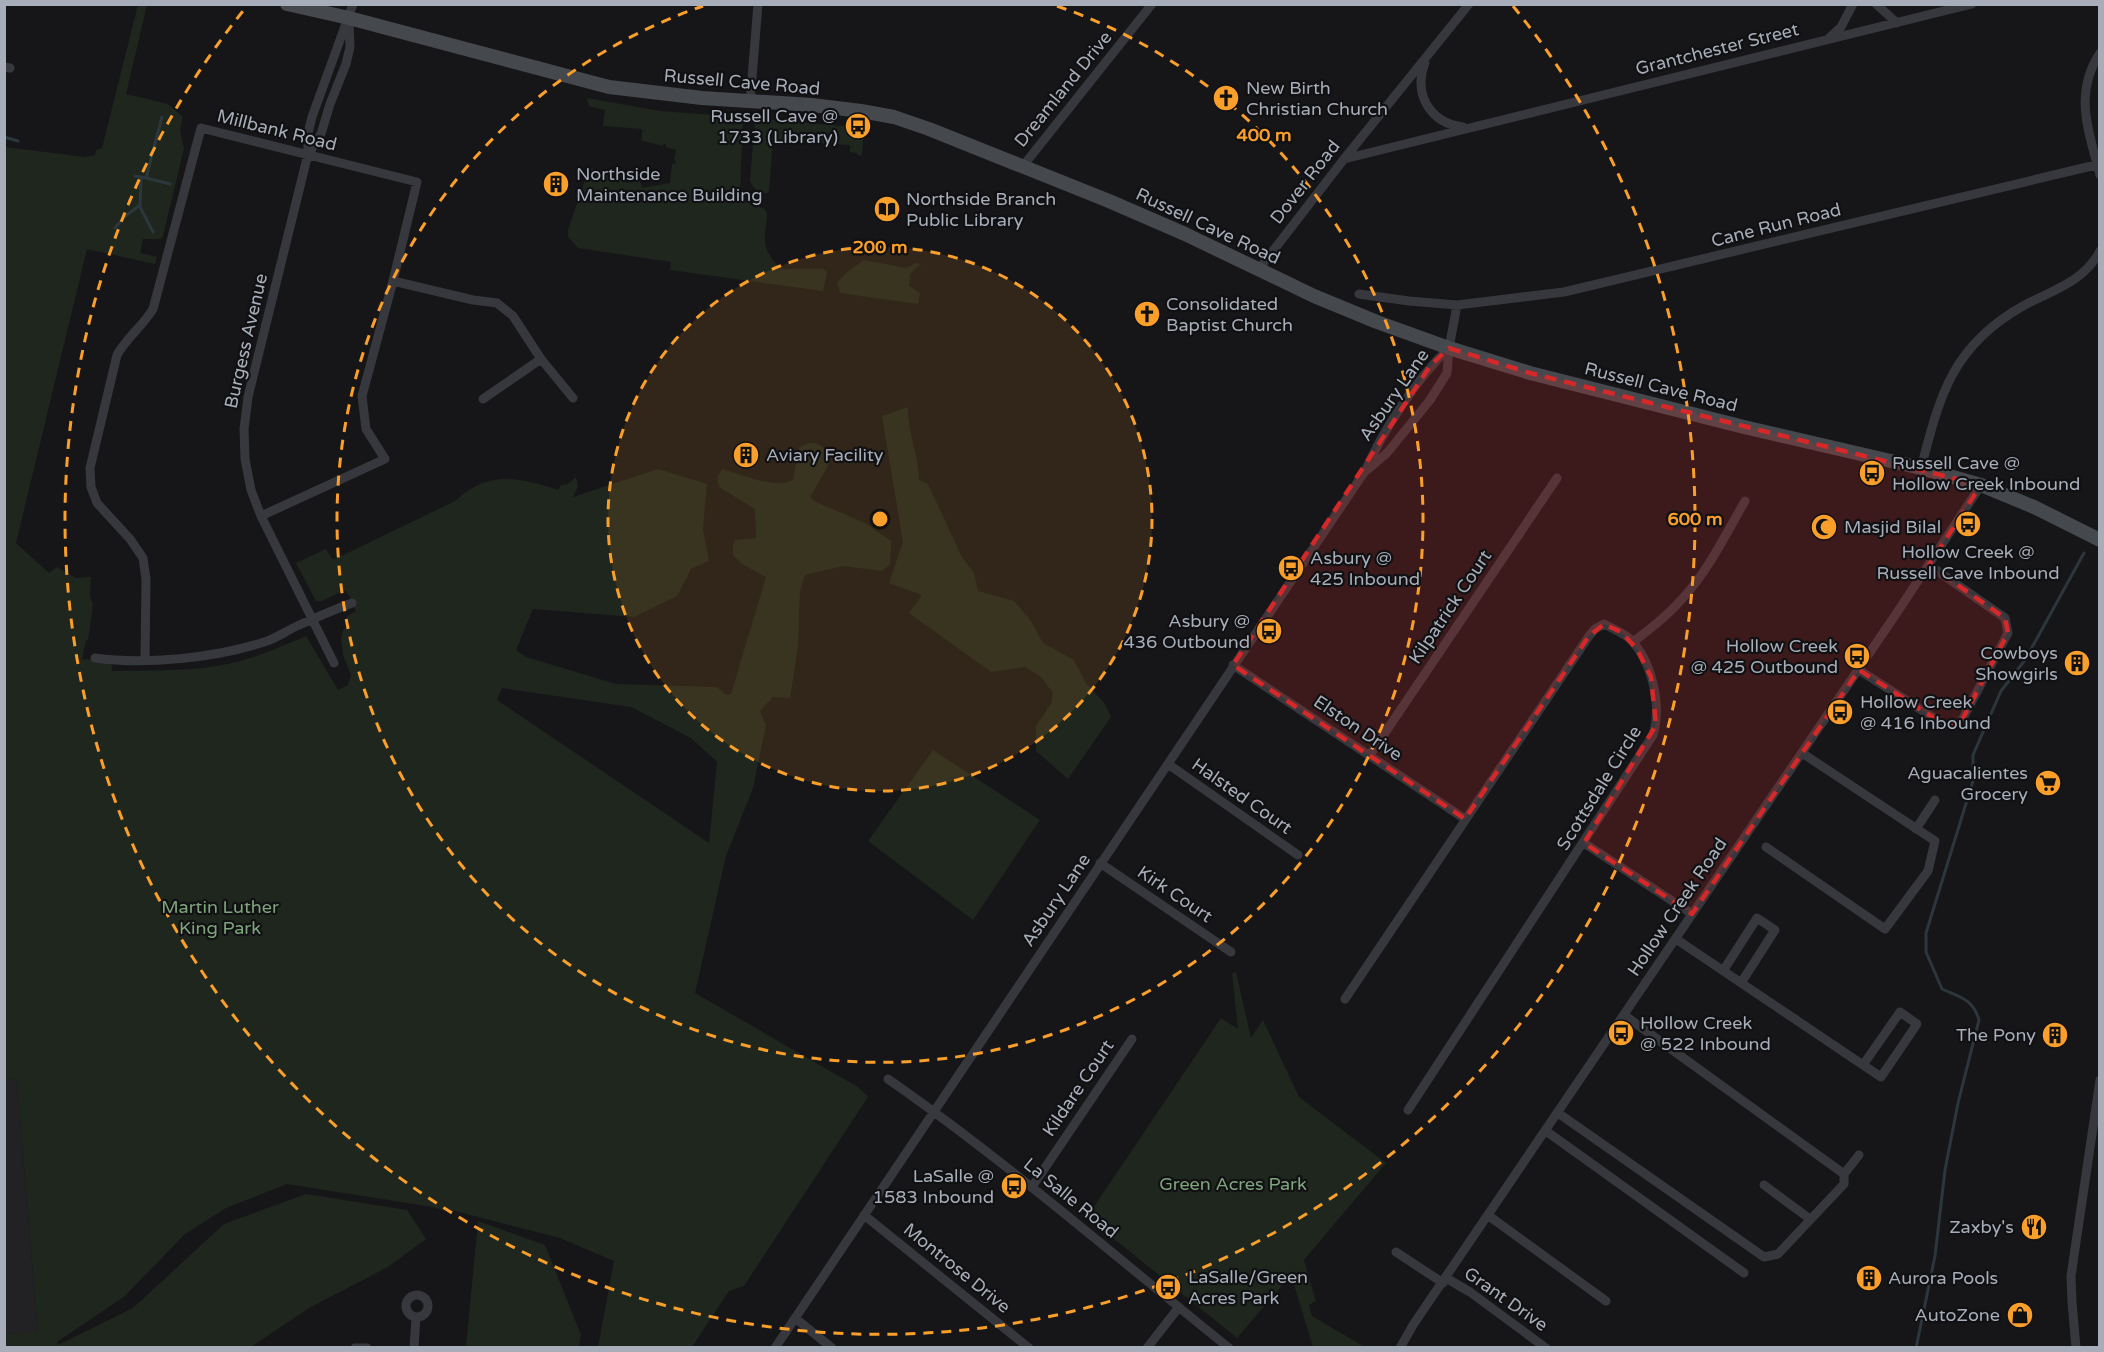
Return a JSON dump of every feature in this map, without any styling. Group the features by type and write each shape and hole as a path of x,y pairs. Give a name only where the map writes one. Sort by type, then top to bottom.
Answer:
{"main road":[{"name":"Russell Cave Road","path":"287,4 349,18 609,87 702,98 812,105 894,117 1135,212 1314,296 1449,348 1575,384 1744,427 1921,468 1981,485 2034,507 2100,540"}],"street":[{"name":"Burgess Avenue","path":"334,663 261,516 251,490 245,459 244,429 248,396 308,154 308,133 312,117 353,4"},
{"path":"750,102 758,4"},
{"name":"Dreamland Drive","path":"1023,166 1152,4"},
{"name":"Dover Road","path":"1259,269 1469,4"},
{"path":"1827,39 1841,27 1853,4"},
{"path":"1876,4 1897,23"},
{"name":"Grantchester Street","path":"1344,159 1972,4"},
{"path":"2100,53 2089,74 2084,104 2100,175"},
{"name":"Grantchester Street","path":"1428,55 1421,83 1425,102 1438,118 1457,126 1470,127"},
{"name":"Millbank Road","path":"145,660 147,579 143,558 130,539 97,503 91,487 90,468 117,355 124,342 144,325 153,309 201,128 417,182 362,396 366,429 385,459 261,516"},
{"name":"Cane Run Road","path":"1359,294 1457,305 1564,292 2098,164"},
{"path":"1921,468 1941,395 1956,366 1973,344 2005,317 2074,281 2086,271 2100,251"},
{"path":"393,281 473,300 497,303 513,316 541,359 573,398"},
{"path":"1449,348 1457,305"},
{"name":"Asbury Lane","path":"775,1347 1365,471 1376,446 1430,366 1449,348"},
{"name":"Asbury Lane","path":"1365,471 1387,453 1430,400 1447,373 1449,348"},
{"path":"483,399 541,359"},
{"name":"Kilpatrick Court","path":"1370,755 1557,478"},
{"name":"Hollow Creek Road","path":"1400,1347 1859,670 1981,485"},
{"path":"1633,642 1658,623 1688,592 1717,550 1745,501"},
{"path":"1859,670 1944,725 1960,724 2008,633 2005,618 1929,565"},
{"path":"95,657 117,661 186,657 265,642 311,619 352,603"},
{"name":"Scottsdale Circle","path":"1345,999 1595,629 1604,624 1621,632 1633,642 1641,655 1654,686 1656,725 1649,744 1408,1110"},
{"name":"Elston Drive","path":"1233,665 1465,819"},
{"path":"1766,847 1885,929 1928,871 1935,841 1802,753"},
{"name":"Halsted Court","path":"1168,764 1298,855"},
{"path":"1916,829 1935,800"},
{"path":"1584,843 1692,914"},
{"name":"Kirk Court","path":"1101,863 1231,952"},
{"path":"1723,971 1757,918 1775,930 1741,983"},
{"path":"1676,939 1723,971 1741,983 1863,1065 1881,1077 1917,1024 1900,1012 1863,1065"},
{"path":"1624,1015 1844,1174"},
{"name":"Kildare Court","path":"1032,1187 1132,1038"},
{"name":"La Salle Road","path":"888,1079 933,1110 1032,1187 1229,1347"},
{"path":"2076,1347 2071,1276 2100,1080"},
{"path":"1558,1113 1764,1257 1778,1254 1844,1184 1844,1174 1859,1155"},
{"path":"1546,1131 1744,1272"},
{"path":"1764,1185 1810,1220"},
{"name":"Montrose Drive","path":"864,1215 1029,1347"},
{"path":"1489,1216 1606,1301"},
{"name":"Grant Drive","path":"1396,1252 1444,1281 1470,1292 1546,1347"},
{"path":"1147,1347 1179,1307"},
{"path":"414,1347 416,1317"},
{"path":"795,1318 832,1347"},
{"path":"355,1347 367,1347"}],"highlighted area":[{"path":"1449,348 1530,373 1981,485 1929,565 2005,618 2008,633 1960,724 1945,725 1859,670 1692,914 1584,843 1656,725 1651,677 1637,649 1621,632 1604,624 1589,636 1465,819 1233,665 1430,366"}],"shaded area":[{"path":"5,1078 17,1081 38,1333 5,1334"}],"green space":[{"name":"Martin Luther King Park","path":"138,5 147,5 126,94 168,104 183,117 180,130 184,149 163,236 161,239 143,239 140,253 157,257 155,264 87,249 16,543 49,573 57,567 76,578 91,577 90,596 93,605 88,640 82,659 111,661 112,671 202,668 251,658 306,636 338,690 348,685 351,675 343,655 341,638 343,630 350,625 347,616 356,611 345,590 322,601 316,601 296,563 326,549 333,560 455,501 479,484 491,480 517,480 558,490 561,485 568,484 576,477 578,486 573,497 658,469 707,484 703,529 709,561 691,569 677,596 634,617 533,609 516,650 526,657 616,684 717,687 726,695 731,694 766,577 742,564 733,555 735,540 756,538 755,509 719,487 717,478 722,469 768,482 786,483 793,480 799,448 809,444 818,444 824,448 828,466 810,497 814,501 865,523 891,541 890,564 882,571 843,566 805,575 800,591 798,646 790,698 773,697 760,711 766,725 753,788 726,856 695,993 858,1087 868,1097 744,1286 729,1291 692,1347 598,1347 614,1261 560,1238 446,1209 445,1211 287,1184 226,1208 185,1234 125,1296 57,1342 58,1345 133,1308 224,1224 306,1194 407,1210 426,1239 388,1267 309,1308 251,1347 5,1348 5,1334 38,1332 17,1081 5,1078 5,147 85,157 95,155 96,150 102,148","holes":["502,688 631,707 691,738 717,762 709,843 497,700"]},
{"path":"587,98 660,111 743,117 740,193 748,203 765,209 767,214 765,244 774,261 781,269 824,269 827,272 823,291 670,270 671,262 578,248 568,237 568,230 589,168 609,171 626,183 640,181 642,188 670,183 672,164 676,161 674,160 676,150 666,147 666,144 663,146 642,142 642,129 603,126 605,110 589,106"},
{"path":"755,118 864,128 862,155 858,156 857,153 850,152 850,145 773,140 769,191 761,193 754,188 750,180"},
{"path":"864,260 906,268 916,263 921,264 910,274 909,286 920,293 918,304 840,293 837,283 847,272"},
{"path":"908,407 919,480 928,484 962,557 974,573 978,591 1014,601 1031,621 1043,643 1074,660 1086,683 1105,704 1111,717 1068,779 1036,751 1036,726 1051,704 1053,693 1041,677 1025,667 991,672 909,613 922,595 889,583 903,542 882,416"},
{"path":"933,750 1040,820 973,920 868,841"},
{"name":"Green Acres Park","path":"1236,972 1251,1038 1263,1020 1299,1097 1386,1163 1304,1260 1316,1301 1309,1305 1312,1316 1365,1347 1313,1347 1291,1275 1237,1338 1087,1217 1221,1018 1238,1029 1232,973"},
{"path":"478,1221 545,1245 581,1335 579,1347 466,1347"}],"waterway":[{"path":"135,176 146,178 162,117"},
{"path":"4,137 18,141"},
{"path":"141,177 140,207 153,232"},
{"path":"146,178 170,184"},
{"path":"115,228 123,218 140,205"},
{"path":"1916,1348 1935,1256 1945,1170 1958,1103 1979,1020 1969,1003 1942,989 1926,952 1926,933 1973,781 1973,755 2001,691 2025,660 2084,553"}],"place":[{"name":"New Birth Christian Church","path":"1226,98"},
{"name":"Russell Cave @ 1733 (Library)","path":"858,126"},
{"name":"Northside Maintenance Building","path":"556,184"},
{"name":"Northside Branch Public Library","path":"887,209"},
{"name":"Consolidated Baptist Church","path":"1147,314"},
{"name":"Aviary Facility","path":"746,455"},
{"name":"Russell Cave @ Hollow Creek Inbound","path":"1872,473"},
{"name":"Hollow Creek @ Russell Cave Inbound","path":"1968,524"},
{"name":"Masjid Bilal","path":"1824,527"},
{"name":"Asbury @ 425 Inbound","path":"1291,568"},
{"name":"Asbury @ 436 Outbound","path":"1269,631"},
{"name":"Hollow Creek @ 425 Outbound","path":"1857,656"},
{"name":"Cowboys Showgirls","path":"2077,663"},
{"name":"Hollow Creek @ 416 Inbound","path":"1840,712"},
{"name":"Aguacalientes Grocery","path":"2048,783"},
{"name":"Hollow Creek @ 522 Inbound","path":"1621,1033"},
{"name":"The Pony","path":"2055,1035"},
{"name":"LaSalle @ 1583 Inbound","path":"1014,1186"},
{"name":"Zaxby's","path":"2034,1227"},
{"name":"Aurora Pools","path":"1869,1278"},
{"name":"LaSalle/Green Acres Park","path":"1168,1287"},
{"name":"AutoZone","path":"2020,1315"}]}
